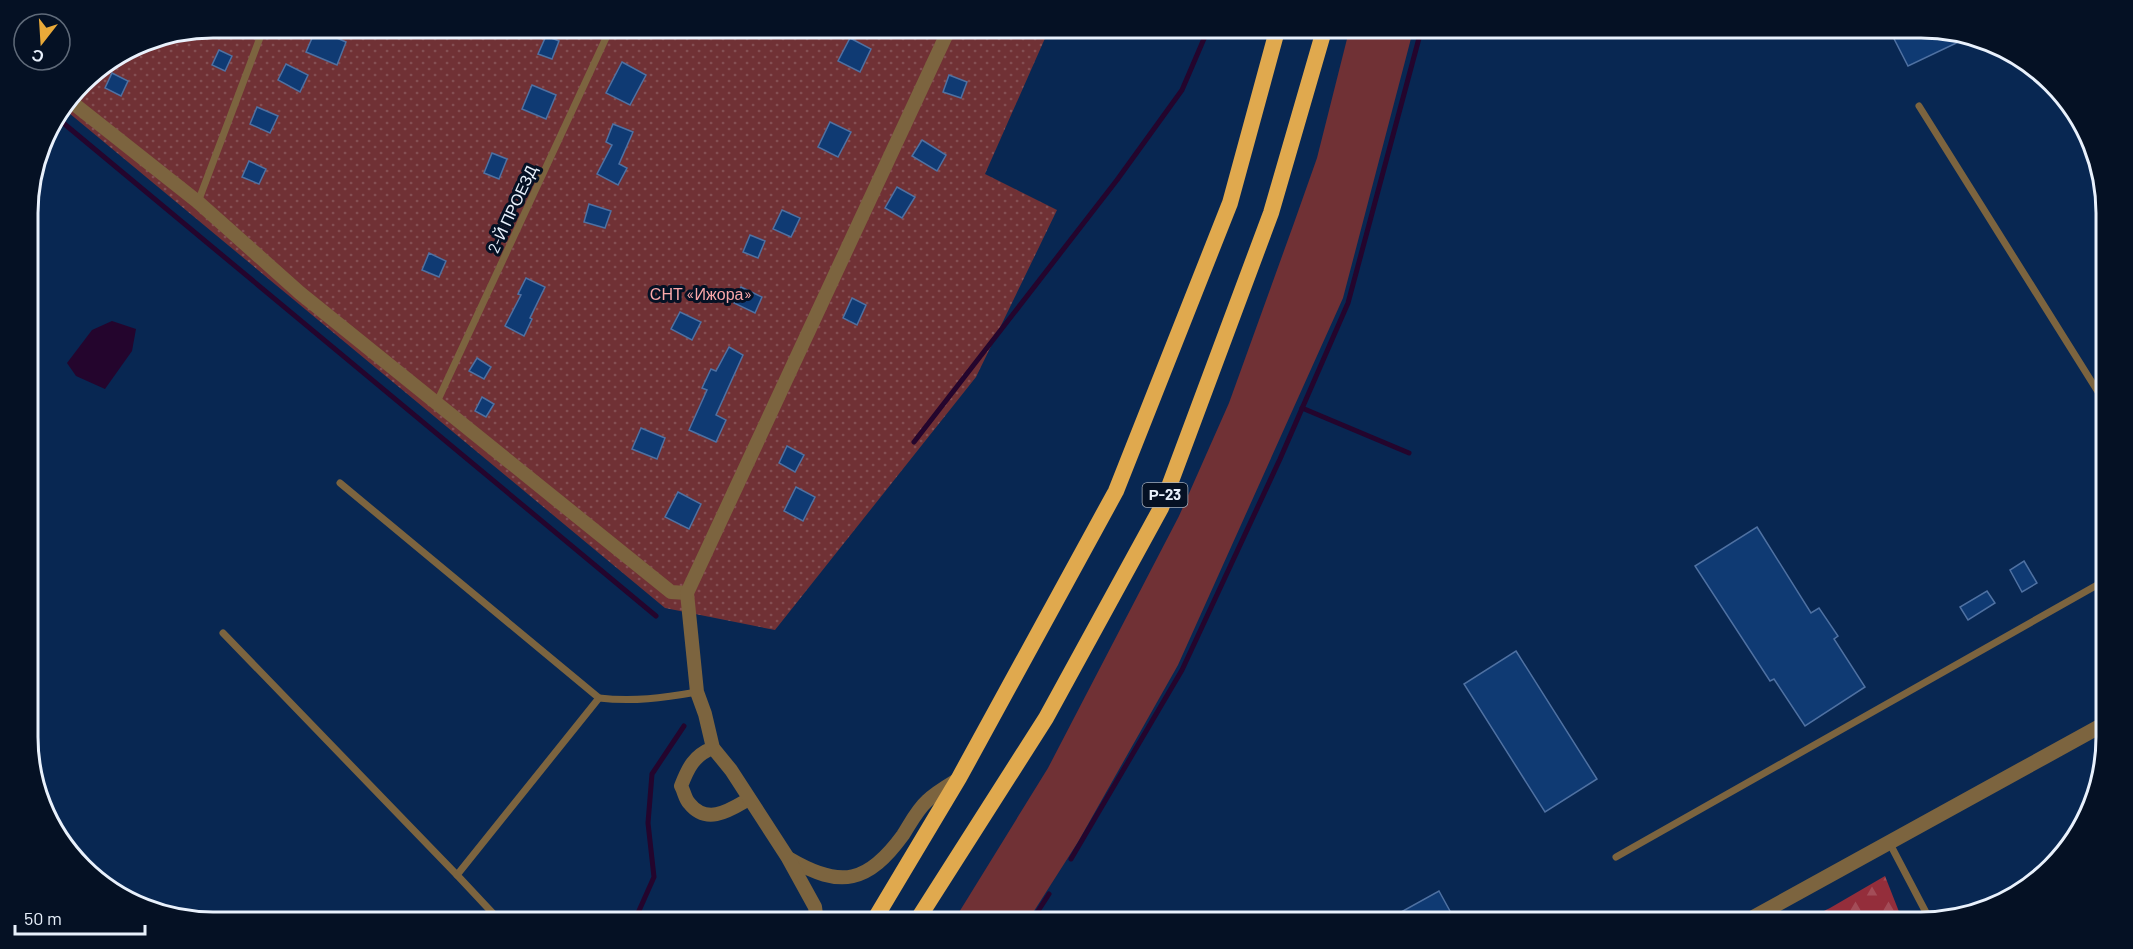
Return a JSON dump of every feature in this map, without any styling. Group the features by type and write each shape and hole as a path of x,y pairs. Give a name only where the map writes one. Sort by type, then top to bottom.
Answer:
{"highway":[{"name":"Р-23","path":"879,912 959,778 1116,491 1230,203 1275,37"},
{"name":"Р-23","path":"923,912 1046,718 1161,508 1271,213 1322,37"}],"street":[{"path":"816,912 788,858 731,770 713,748 705,714 696,692 687,593 945,38"},
{"path":"75,105 198,202 300,293 671,592 687,593"},
{"path":"1765,911 2096,728"},
{"path":"713,748 693,760 686,772 681,786 689,804 705,815 717,815 749,800"},
{"path":"788,858 821,874 835,878 848,878 865,873 896,844 926,801 959,778"}],"lane":[{"path":"198,202 260,38"},
{"name":"2-Й ПРОЕЗД","path":"437,402 606,38"},
{"path":"1919,106 2096,389"},
{"path":"340,483 599,698 625,701 653,700 696,692"},
{"path":"1616,857 2096,586"},
{"path":"223,633 491,912"},
{"path":"457,875 599,698"},
{"path":"1889,842 1925,911"}],"green space":[{"path":"1347,37 1411,37 1343,298 1178,665 1078,842 1034,912 959,912 1048,768 1179,516 1229,403 1317,158"},
{"name":"СНТ «Ижора»","path":"201,38 1045,38 985,174 1057,210 976,377 775,630 665,608 69,113 66,116 81,97 115,67 156,47"},
{"path":"1885,876 1899,911 1824,911"}],"shaded area":[{"path":"112,321 136,329 132,351 105,389 76,376 67,363 92,330"}],"building":[{"path":"1893,37 1921,37 1959,42 1908,66"},
{"path":"312,38 337,38 346,42 337,65 306,52"},
{"path":"545,38 559,41 552,59 538,54"},
{"path":"850,38 871,49 860,72 838,61"},
{"path":"219,50 232,56 225,71 212,65"},
{"path":"622,62 646,75 630,105 606,93"},
{"path":"286,64 308,75 300,92 278,80"},
{"path":"112,73 128,81 121,96 105,88"},
{"path":"949,75 967,82 961,98 943,92"},
{"path":"532,85 556,95 546,119 522,109"},
{"path":"257,107 278,116 270,133 250,124"},
{"path":"830,122 851,132 838,157 818,147"},
{"path":"613,124 633,132 619,164 627,168 618,185 597,174 612,145 606,142"},
{"path":"922,140 946,155 937,171 912,156"},
{"path":"492,153 507,159 499,179 484,173"},
{"path":"249,161 266,169 259,184 242,177"},
{"path":"897,187 915,197 902,218 885,208"},
{"path":"589,204 611,211 605,228 584,222"},
{"path":"782,210 800,218 791,237 773,229"},
{"path":"750,235 765,241 758,258 743,252"},
{"path":"429,253 446,261 439,277 422,270"},
{"path":"526,278 545,287 524,336 505,326 521,295 518,294"},
{"path":"741,287 762,297 755,313 734,303"},
{"path":"852,298 866,305 857,325 843,318"},
{"path":"680,312 701,322 692,340 671,329"},
{"path":"729,347 743,355 716,415 726,420 716,442 689,430 707,390 702,388 711,369 716,371"},
{"path":"477,358 491,367 484,379 469,371"},
{"path":"482,397 494,404 486,417 475,411"},
{"path":"641,428 665,438 657,459 632,449"},
{"path":"787,446 804,455 795,472 779,463"},
{"path":"796,487 815,497 803,521 784,511"},
{"path":"678,492 701,504 689,529 665,517"},
{"path":"1757,527 1811,613 1819,608 1838,636 1834,639 1865,687 1805,726 1774,679 1770,681 1695,566"},
{"path":"2024,561 2037,583 2022,592 2010,570"},
{"path":"1987,591 1995,603 1968,620 1960,607"},
{"path":"1516,651 1597,779 1545,812 1464,684"},
{"path":"1439,891 1450,911 1402,911"}],"waterway":[{"path":"914,442 1117,180 1182,90 1205,37"},
{"path":"1071,859 1182,670 1280,459 1348,303 1419,37"},
{"path":"63,123 656,616"},
{"path":"1302,408 1409,453"},
{"path":"639,912 654,877 648,823 652,774 684,726"},
{"path":"1038,912 1049,894"}]}
